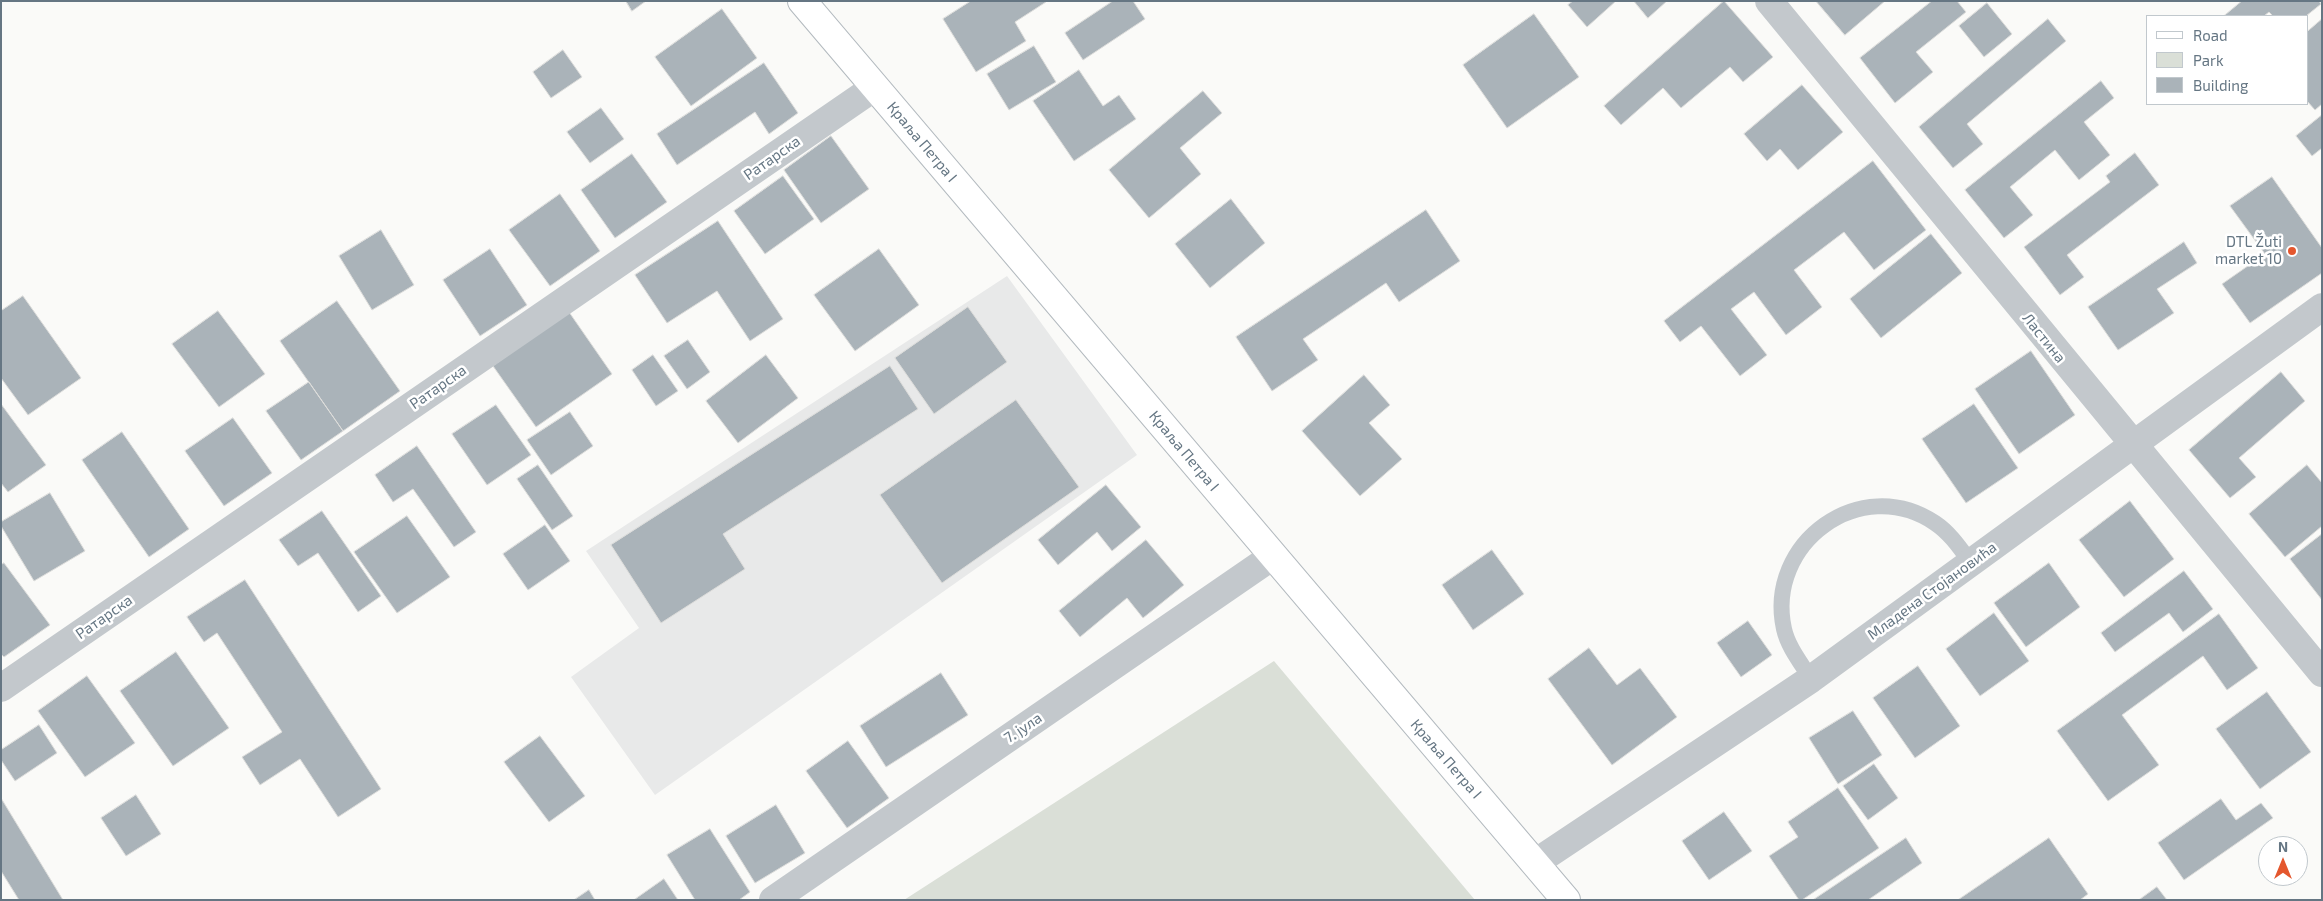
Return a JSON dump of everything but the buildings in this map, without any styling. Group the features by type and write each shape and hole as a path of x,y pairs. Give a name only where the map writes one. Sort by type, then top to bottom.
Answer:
{"main road":[{"name":"Краља Петра I","path":"802,1 1566,900"}],"street":[{"name":"Ластина","path":"1769,1 2131,444 2322,673"},
{"name":"Ратарска","path":"1,688 875,87"},
{"name":"Младена Стојановића","path":"1535,863 1811,679 2131,444 2322,307"},
{"name":"7. јула","path":"773,900 1273,556"}],"lane":[{"path":"1811,679 1792,650 1784,630 1781,608 1783,585 1790,564 1801,546 1816,530 1835,517 1855,510 1875,507 1896,508 1916,513 1935,523 1951,536 1971,563"}],"shaded area":[{"path":"1007,276 1137,455 655,795 571,677 639,628 586,551"}],"green space":[{"path":"1274,661 1475,900 904,900"}],"place":[{"name":"DTL Žuti market 10","path":"2292,251"}]}
